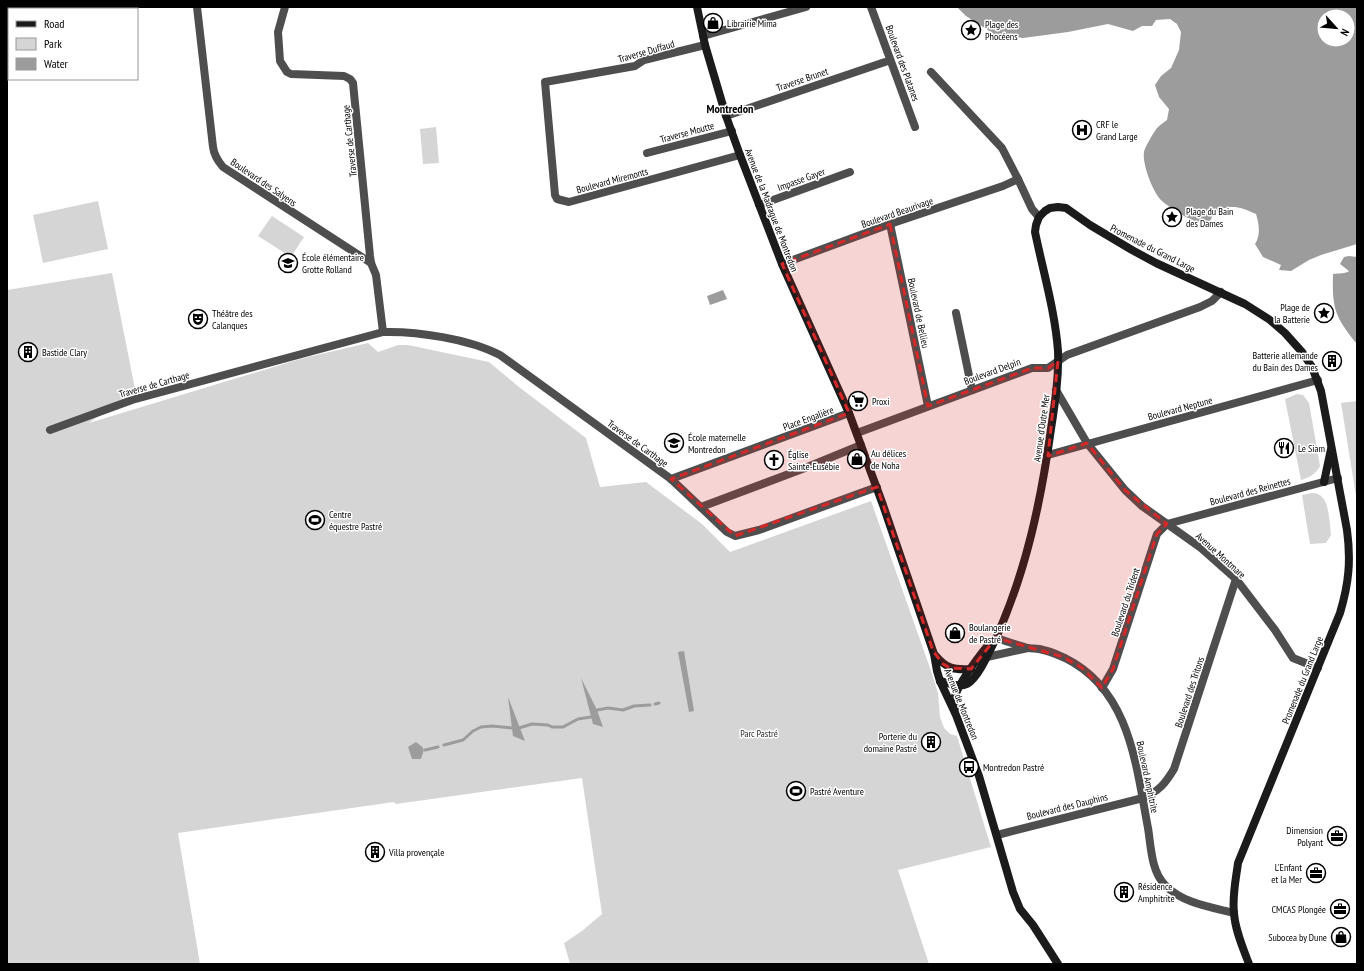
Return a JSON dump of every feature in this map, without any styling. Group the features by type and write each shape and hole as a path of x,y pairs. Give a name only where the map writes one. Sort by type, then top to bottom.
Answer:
{"street":[{"name":"Boulevard des Salyens","path":"197,7 214,155 218,161 223,166 371,264"},
{"name":"Traverse de Carthage","path":"285,7 278,32 280,61 287,72 291,74 344,76 350,79 353,83 371,264 376,275 383,332"},
{"name":"Avenue de la Madrague de Montredon","path":"697,7 705,45 726,116 740,155 782,264 849,413"},
{"path":"703,36 784,10 806,7"},
{"name":"Boulevard des Platanes","path":"871,7 915,127"},
{"name":"Traverse Duffaud","path":"545,82 636,66 644,60 705,45"},
{"name":"Traverse Brunet","path":"726,116 885,62"},
{"path":"931,72 1002,148 1032,210 1039,216"},
{"name":"Boulevard Miremonts","path":"545,82 555,195 557,199 569,202 740,155"},
{"name":"Traverse Moutte","path":"647,154 732,131"},
{"name":"Impasse Gayer","path":"759,205 850,172"},
{"name":"Boulevard Beaurivage","path":"782,264 890,224 1003,186 1018,179"},
{"name":"Promenade du Grand Large","path":"1039,216 1050,208 1066,208 1090,225 1156,263 1245,304 1270,320 1302,352 1312,367 1321,390 1350,548 1350,571 1340,613 1238,863 1233,894 1234,913 1249,964"},
{"name":"Avenue d'Outre Mer","path":"961,685 966,684 971,680 987,658 1013,599 1030,543 1048,455 1056,390 1058,351 1055,324 1035,232 1039,216"},
{"name":"Boulevard de Bellieu","path":"890,224 928,406"},
{"name":"Boulevard Delpin","path":"857,433 1032,368 1048,368 1067,355 1200,307 1212,301 1221,292"},
{"path":"956,313 972,390"},
{"name":"Traverse de Carthage","path":"50,430 132,400 383,332 422,334 488,349 500,355 671,479 727,532 735,536 759,530 877,487"},
{"name":"Boulevard Neptune","path":"1048,455 1318,380"},
{"name":"Avenue Montmare","path":"1056,390 1087,443 1124,490 1142,506 1201,548 1236,579 1275,630 1292,658 1318,668"},
{"name":"Place Engalière","path":"671,479 849,413 861,444"},
{"path":"701,507 806,468 861,444"},
{"name":"Avenue de Montredon","path":"861,444 934,654 940,681 956,715 979,776 1013,892 1020,909 1033,924 1058,964"},
{"name":"Promenade du Grand Large","path":"1324,482 1331,448"},
{"name":"Boulevard des Reinettes","path":"1167,524 1338,478"},
{"name":"Boulevard du Trident","path":"1102,688 1113,669 1158,534 1167,524"},
{"name":"Boulevard des Tritons","path":"1143,798 1153,794 1165,784 1174,769 1236,579"},
{"name":"Avenue d'Outre Mer","path":"956,715 954,700 961,685 983,650 996,638"},
{"name":"Boulevard Amphitrite","path":"996,638 1029,648 1042,650 1071,661 1082,668 1102,688 1114,704 1132,745 1154,864 1164,884 1185,900 1234,913"},
{"name":"Boulevard Amphitrite","path":"987,658 1029,648"},
{"path":"934,654 943,664 950,668 971,669"},
{"path":"940,681 961,685"},
{"name":"Boulevard des Dauphins","path":"997,835 1143,798"}],"highlighted area":[{"path":"890,224 928,406 1032,368 1048,368 1058,361 1048,456 1087,443 1125,490 1167,524 1157,534 1113,669 1102,688 1082,668 1063,657 996,638 971,669 950,668 943,664 933,651 877,487 735,536 671,479 849,413 782,264"}],"green space":[{"path":"436,127 439,163 423,164 420,129"},
{"path":"98,201 108,249 43,263 33,215"},
{"path":"272,216 304,237 291,257 258,236"},
{"name":"Parc Pastré","path":"112,273 135,389 89,423 300,359 368,343 378,352 398,345 408,345 489,362 586,438 600,487 646,482 702,524 730,552 871,501 938,693 940,717 944,728 950,734 957,736 991,847 898,870 929,964 570,964 564,943 582,931 602,914 582,778 396,804 394,802 178,833 200,964 7,964 7,290"},
{"path":"1297,394 1303,395 1309,403 1320,466 1312,475 1301,480 1285,399"},
{"path":"1357,401 1357,502 1341,403"},
{"path":"1312,493 1321,496 1327,505 1331,535 1326,543 1310,544 1302,495"}],"water":[{"path":"957,7 1357,7 1357,244 1321,255 1309,260 1291,271 1279,270 1281,265 1263,257 1255,244 1259,229 1256,214 1244,209 1230,207 1214,212 1209,224 1190,219 1162,201 1155,192 1146,171 1144,152 1157,128 1167,120 1169,109 1159,97 1155,85 1161,76 1171,68 1179,50 1181,32 1177,24 1170,19 1156,20 1152,26 1142,26 1133,31 1108,24 1068,32 1023,38 994,34 966,16"},
{"path":"1344,257 1357,257 1357,344 1339,319 1333,296 1333,274 1349,271 1340,264"},
{"path":"723,290 727,299 710,305 707,296"},
{"path":"684,651 694,711 689,712 678,652"},
{"path":"581,678 597,710 603,727 593,724"},
{"path":"508,697 525,741 513,736"},
{"path":"416,742 423,749 421,759 412,759 408,747"}],"waterway":[{"path":"655,704 659,703"},
{"path":"597,710 608,708 623,710 634,706 650,705"},
{"path":"519,728 532,724 563,727 578,719 591,717"},
{"path":"444,745 463,740 473,731 481,727 492,726 512,728"},
{"path":"425,750 438,747"}],"place":[{"name":"Librairie Mima","path":"713,23"},
{"name":"Plage des Phocéens","path":"971,30"},
{"name":"CRF le Grand Large","path":"1082,130"},
{"name":"Plage du Bain des Dames","path":"1172,217"},
{"name":"École élémentaire Grotte Rolland","path":"288,263"},
{"name":"Plage de la Batterie","path":"1324,313"},
{"name":"Théâtre des Calanques","path":"198,319"},
{"name":"Bastide Clary","path":"28,352"},
{"name":"Batterie allemande du Bain des Dames","path":"1332,361"},
{"name":"Proxi","path":"858,401"},
{"name":"École maternelle Montredon","path":"674,443"},
{"name":"Le Siam","path":"1284,448"},
{"name":"Au délices de Noha","path":"857,459"},
{"name":"Église Sainte-Eusébie","path":"774,460"},
{"name":"Centre équestre Pastré","path":"315,520"},
{"name":"Boulangerie de Pastré","path":"955,633"},
{"name":"Porterie du domaine Pastré","path":"931,742"},
{"name":"Montredon Pastré","path":"969,767"},
{"name":"Pastré Aventure","path":"796,791"},
{"name":"Dimension Polyant","path":"1337,836"},
{"name":"Villa provençale","path":"375,852"},
{"name":"L'Enfant et la Mer","path":"1316,873"},
{"name":"Résidence Amphitrite","path":"1124,892"},
{"name":"CMCAS Plongée","path":"1340,909"},
{"name":"Subocea by Dune","path":"1341,937"}],"district":[{"name":"Montredon","path":"730,109"}]}
